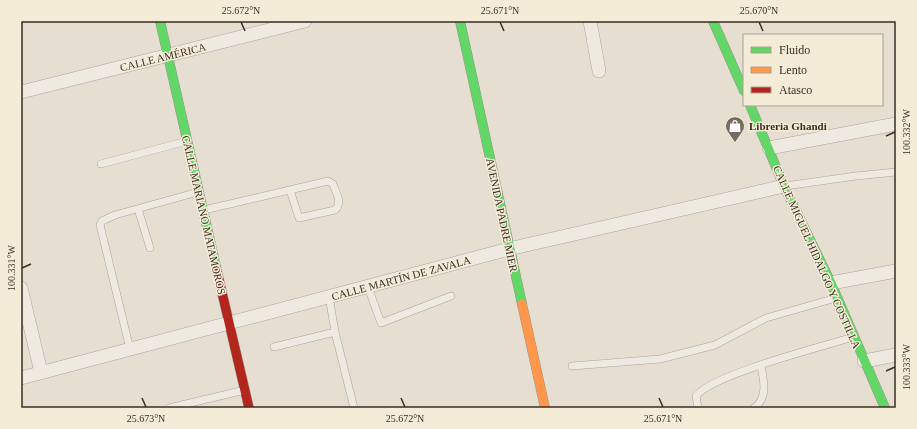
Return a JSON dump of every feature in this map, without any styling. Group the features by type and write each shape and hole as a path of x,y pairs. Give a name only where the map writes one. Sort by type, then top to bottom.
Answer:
{"street":[{"name":"CALLE MARIANO MATAMOROS","path":"160,21 198,192 249,408"},
{"name":"CALLE AMÉRICA","path":"21,92 305,21"},
{"name":"AVENIDA PADRE MIER","path":"460,21 545,408"},
{"path":"590,21 599,71"},
{"path":"713,21 743,89"},
{"name":"CALLE MIGUEL HIDALGO Y COSTILLA","path":"750,106 784,186 830,283 885,408"},
{"path":"769,148 896,124"},
{"name":"CALLE MARTÍN DE ZAVALA","path":"21,378 509,249 784,186"},
{"path":"830,283 896,271"},
{"path":"21,288 41,372"},
{"path":"864,361 896,355"}],"lane":[{"path":"102,164 187,141"},
{"path":"784,186 896,172"},
{"path":"203,211 290,190 331,182 339,202 338,208 299,218 290,190"},
{"path":"130,349 100,226 102,221 198,192"},
{"path":"138,209 150,248"},
{"path":"368,287 381,323 450,296"},
{"path":"329,297 335,332 354,408"},
{"path":"572,366 660,359 715,345 766,318 836,298"},
{"path":"274,347 335,332"},
{"path":"698,408 696,396 701,390 717,382 761,366 853,337"},
{"path":"754,408 763,398 764,384 761,366"},
{"path":"169,408 245,390"}],"traffic: fast":[{"path":"160,21 216,267"},
{"path":"460,21 522,304"},
{"path":"713,21 743,89"},
{"path":"750,106 784,186 831,283 885,408"}],"traffic: slow":[{"path":"522,304 545,408"}],"traffic: jam":[{"path":"216,267 249,408"}],"place":[{"name":"Libreria Ghandi","path":"735,143"}]}
